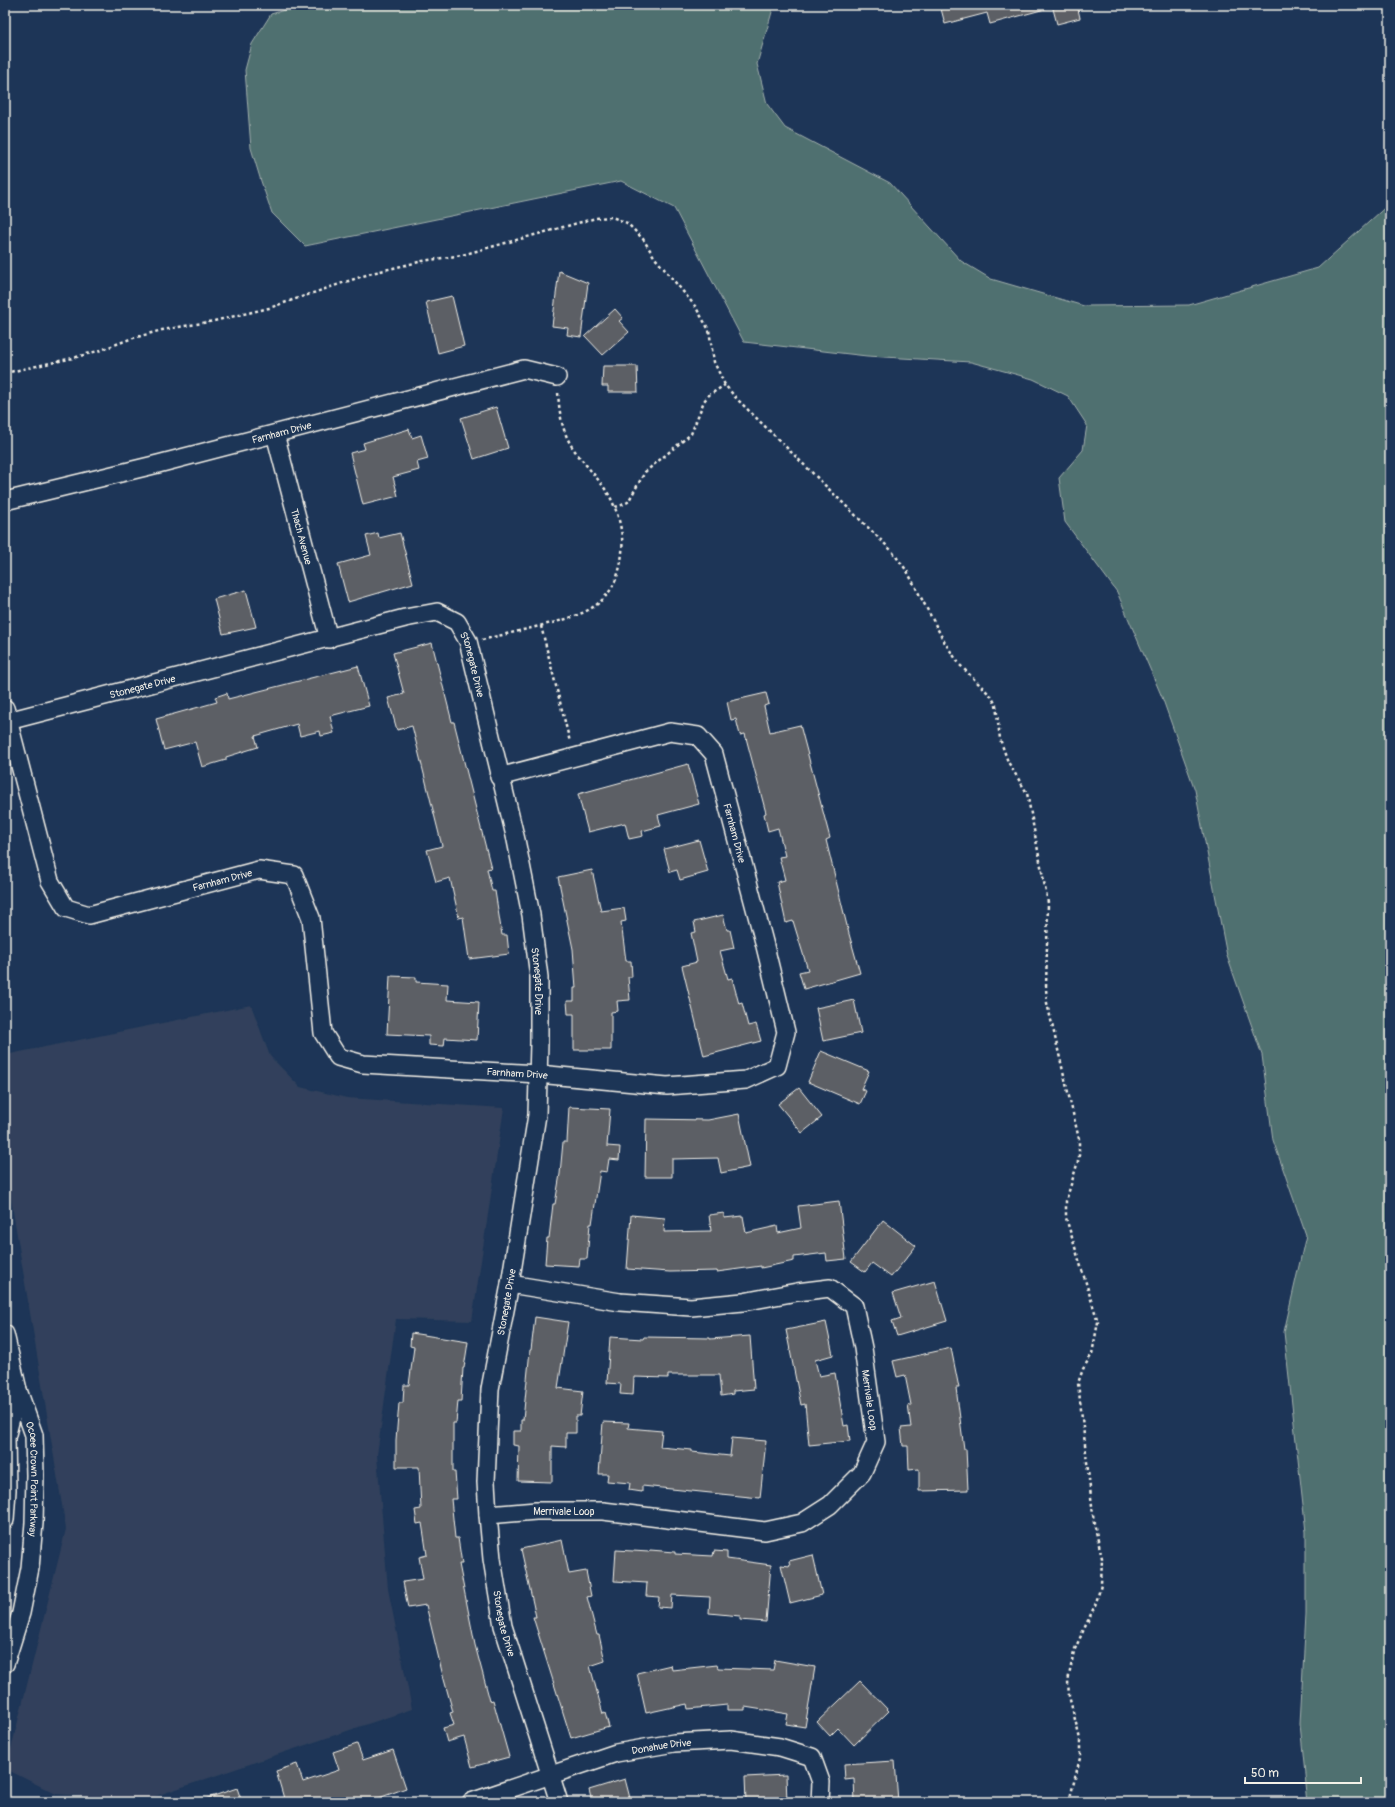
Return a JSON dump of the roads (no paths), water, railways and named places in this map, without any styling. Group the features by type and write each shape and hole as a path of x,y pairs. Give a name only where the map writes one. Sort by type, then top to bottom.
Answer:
{"street":[{"name":"Farnham Drive","path":"5,501 275,434 524,369 557,377"},
{"name":"Thach Avenue","path":"275,434 329,639"},
{"name":"Stonegate Drive","path":"6,718 329,639 405,618 437,612 457,622 468,643 499,777 516,840 531,915 538,977 537,1115 510,1284 490,1389 486,1482 488,1515 492,1559 503,1626 559,1802"},
{"name":"Farnham Drive","path":"6,718 50,881 66,908 89,915 259,870 294,875 311,918 323,1033 338,1057 363,1064 538,1074 667,1086 746,1080 777,1066 786,1032 764,942 714,754 698,736 670,732 499,777"},
{"name":"Merrivale Loop","path":"488,1515 536,1511 603,1511 765,1531 802,1523 830,1505 862,1473 876,1442 863,1348 854,1306 830,1288 797,1292 743,1302 691,1307 620,1302 510,1284"},
{"name":"Ocoee Crown Point Parkway","path":"5,1334 18,1390 34,1435 35,1475 34,1523 30,1568 21,1613 5,1664"},
{"name":"Ocoee Crown Point Parkway","path":"5,1520 7,1490 6,1438 18,1390"},
{"name":"Donahue Drive","path":"471,1802 616,1753 674,1743 731,1740 780,1747 812,1757 821,1782 820,1802"}]}
